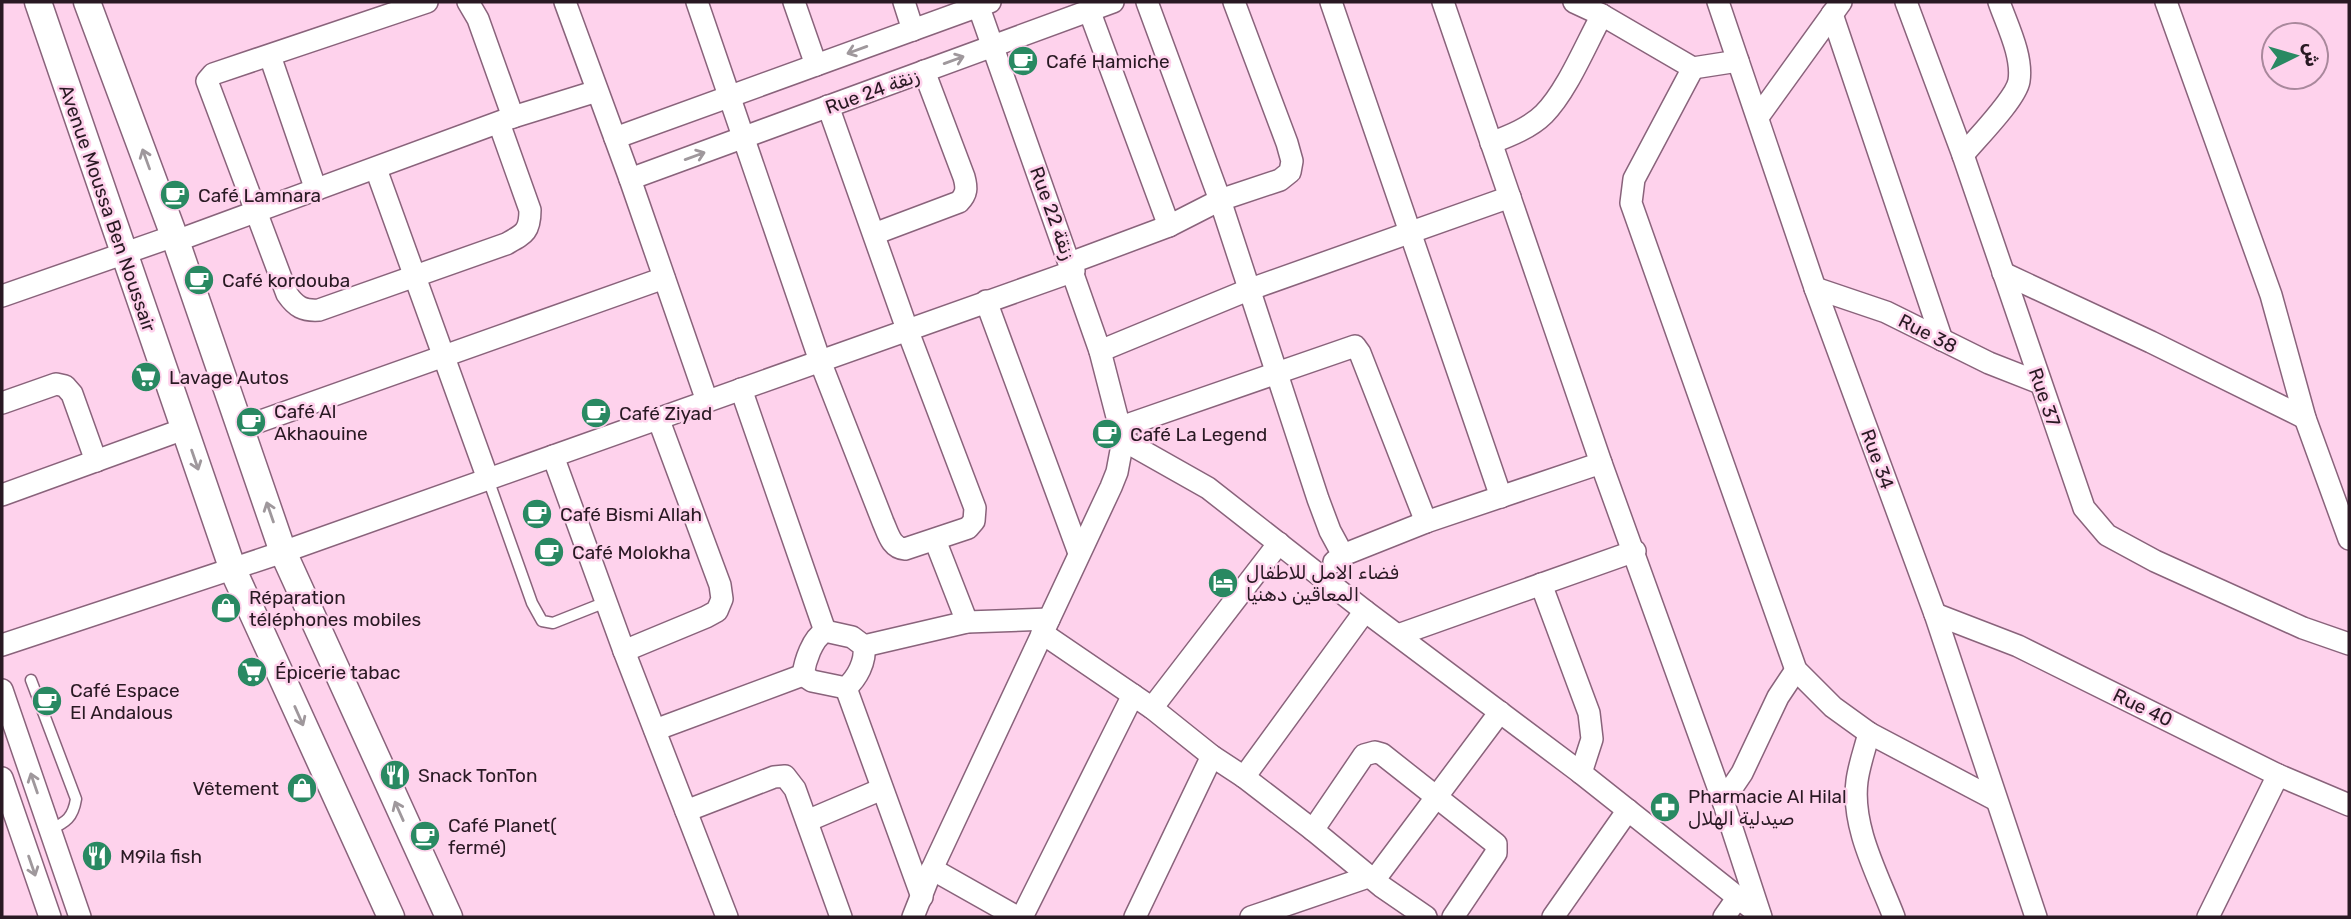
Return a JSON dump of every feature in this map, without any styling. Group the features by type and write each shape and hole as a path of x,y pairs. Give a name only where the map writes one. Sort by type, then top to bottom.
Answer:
{"street":[{"name":"Avenue Moussa Ben Noussair","path":"38,2 233,569 391,917"},
{"path":"87,2 175,239 284,552 449,917"},
{"path":"426,2 213,74 207,81 287,294 294,304 306,311 319,310 506,244 522,235 530,224 530,210 478,19 468,2"},
{"path":"565,2 631,179 707,401"},
{"path":"698,2 820,360 893,544 899,549 905,549 968,528 974,521 975,508 828,106"},
{"path":"794,2 816,65"},
{"path":"904,2 913,30"},
{"name":"Rue 24 زنقة","path":"631,179 1113,2"},
{"path":"1147,2 1220,200 1322,510 1343,555"},
{"path":"2,645 284,552 986,301 1169,226 1220,200 1280,180 1292,167 1287,143 1234,2"},
{"path":"1331,2 1501,497"},
{"path":"1443,2 1601,463 1723,801 1761,916"},
{"path":"1574,2 1602,15 1693,68 1738,61"},
{"name":"Rue 34","path":"1718,2 1815,288 1934,614 2036,917"},
{"name":"Rue 37","path":"1906,2 1963,155 2084,508 2107,535 2155,561 2278,617 2349,644"},
{"path":"1963,155 2012,96 2019,83 2016,52 1999,2"},
{"path":"2166,2 2271,295 2305,418 2349,539"},
{"path":"615,138 982,3"},
{"name":"Rue 22 زنقة","path":"982,3 992,46 1100,351 1122,433"},
{"path":"1758,117 1837,8"},
{"path":"1837,8 1942,340"},
{"path":"1089,10 1169,226"},
{"path":"1492,144 1520,131 1544,115 1566,84 1602,15"},
{"path":"270,56 316,190"},
{"path":"1693,68 1634,179 1631,203 1796,670 1833,707 1868,733 1996,800"},
{"path":"874,234 959,202 967,190 924,71"},
{"path":"2,296 123,254 257,213 506,120 597,91"},
{"path":"376,169 446,356 488,479"},
{"path":"1100,351 1248,290 1510,197"},
{"path":"2003,273 2305,418"},
{"path":"241,428 664,278"},
{"name":"Rue 38","path":"1815,288 1886,312 1989,363 2040,383"},
{"path":"986,301 1079,553"},
{"path":"1122,433 1276,372 1350,346 1358,348 1426,522"},
{"path":"2,403 57,384 65,386 72,394 96,461"},
{"path":"741,388 825,631"},
{"path":"624,651 706,617 717,611 722,598 712,557 658,418"},
{"path":"2,495 184,429"},
{"path":"913,917 932,869 1117,472 1122,433"},
{"path":"1122,433 1208,488 1365,611 1581,773 1761,916"},
{"path":"553,456 624,651 727,917"},
{"path":"1319,575 1343,555 1426,522 1601,463"},
{"path":"934,540 967,622"},
{"path":"1152,708 1279,543"},
{"path":"1398,635 1634,551"},
{"path":"1541,584 1589,713 1591,739 1581,773"},
{"path":"1244,777 1365,611"},
{"name":"Rue 40","path":"1934,614 2018,646 2278,775 2349,805"},
{"path":"864,646 967,622 1045,626 1426,917"},
{"path":"825,631 852,637 864,646 865,653 857,675 846,688"},
{"path":"803,675 815,642 825,631"},
{"path":"1723,801 1742,773 1778,697 1796,670"},
{"path":"803,675 819,683 846,688"},
{"path":"654,730 803,675"},
{"path":"846,688 922,897"},
{"path":"2,690 80,917"},
{"path":"932,869 1019,917 1133,695"},
{"path":"1251,917 1373,878 1500,712"},
{"path":"1868,733 1857,780 1859,818 1864,840 1894,917"},
{"path":"1313,830 1368,753 1382,754 1492,839 1497,846 1496,853 1453,917"},
{"path":"1135,917 1212,756"},
{"path":"686,811 780,775 790,780 841,917"},
{"path":"2208,917 2278,775"},
{"path":"2,778 50,917"},
{"path":"807,821 883,789"},
{"path":"1559,915 1628,810"},
{"path":"1724,917 1738,897"}],"lane":[{"path":"488,479 532,603 542,621 553,623 606,602"},
{"path":"31,680 76,799 69,821 50,830"}],"place":[{"name":"Café Hamiche","path":"1023,61"},
{"name":"Café Lamnara","path":"175,195"},
{"name":"Café kordouba","path":"199,280"},
{"name":"Lavage Autos","path":"146,377"},
{"name":"Café Ziyad","path":"596,413"},
{"name":"Café Al Akhaouine","path":"251,422"},
{"name":"Café La Legend","path":"1107,434"},
{"name":"Café Bismi Allah","path":"537,514"},
{"name":"Café Molokha","path":"549,552"},
{"name":"فضاء الامل للاطفال المعاقين دهنيا","path":"1223,583"},
{"name":"Réparation téléphones mobiles","path":"226,608"},
{"name":"Épicerie tabac","path":"252,672"},
{"name":"Café Espace El Andalous","path":"47,701"},
{"name":"Snack TonTon","path":"395,775"},
{"name":"Vêtement","path":"302,788"},
{"name":"Pharmacie Al Hilal صيدلية الهلال","path":"1665,807"},
{"name":"Café Planet( fermé)","path":"425,836"},
{"name":"M9ila fish","path":"97,856"}]}
